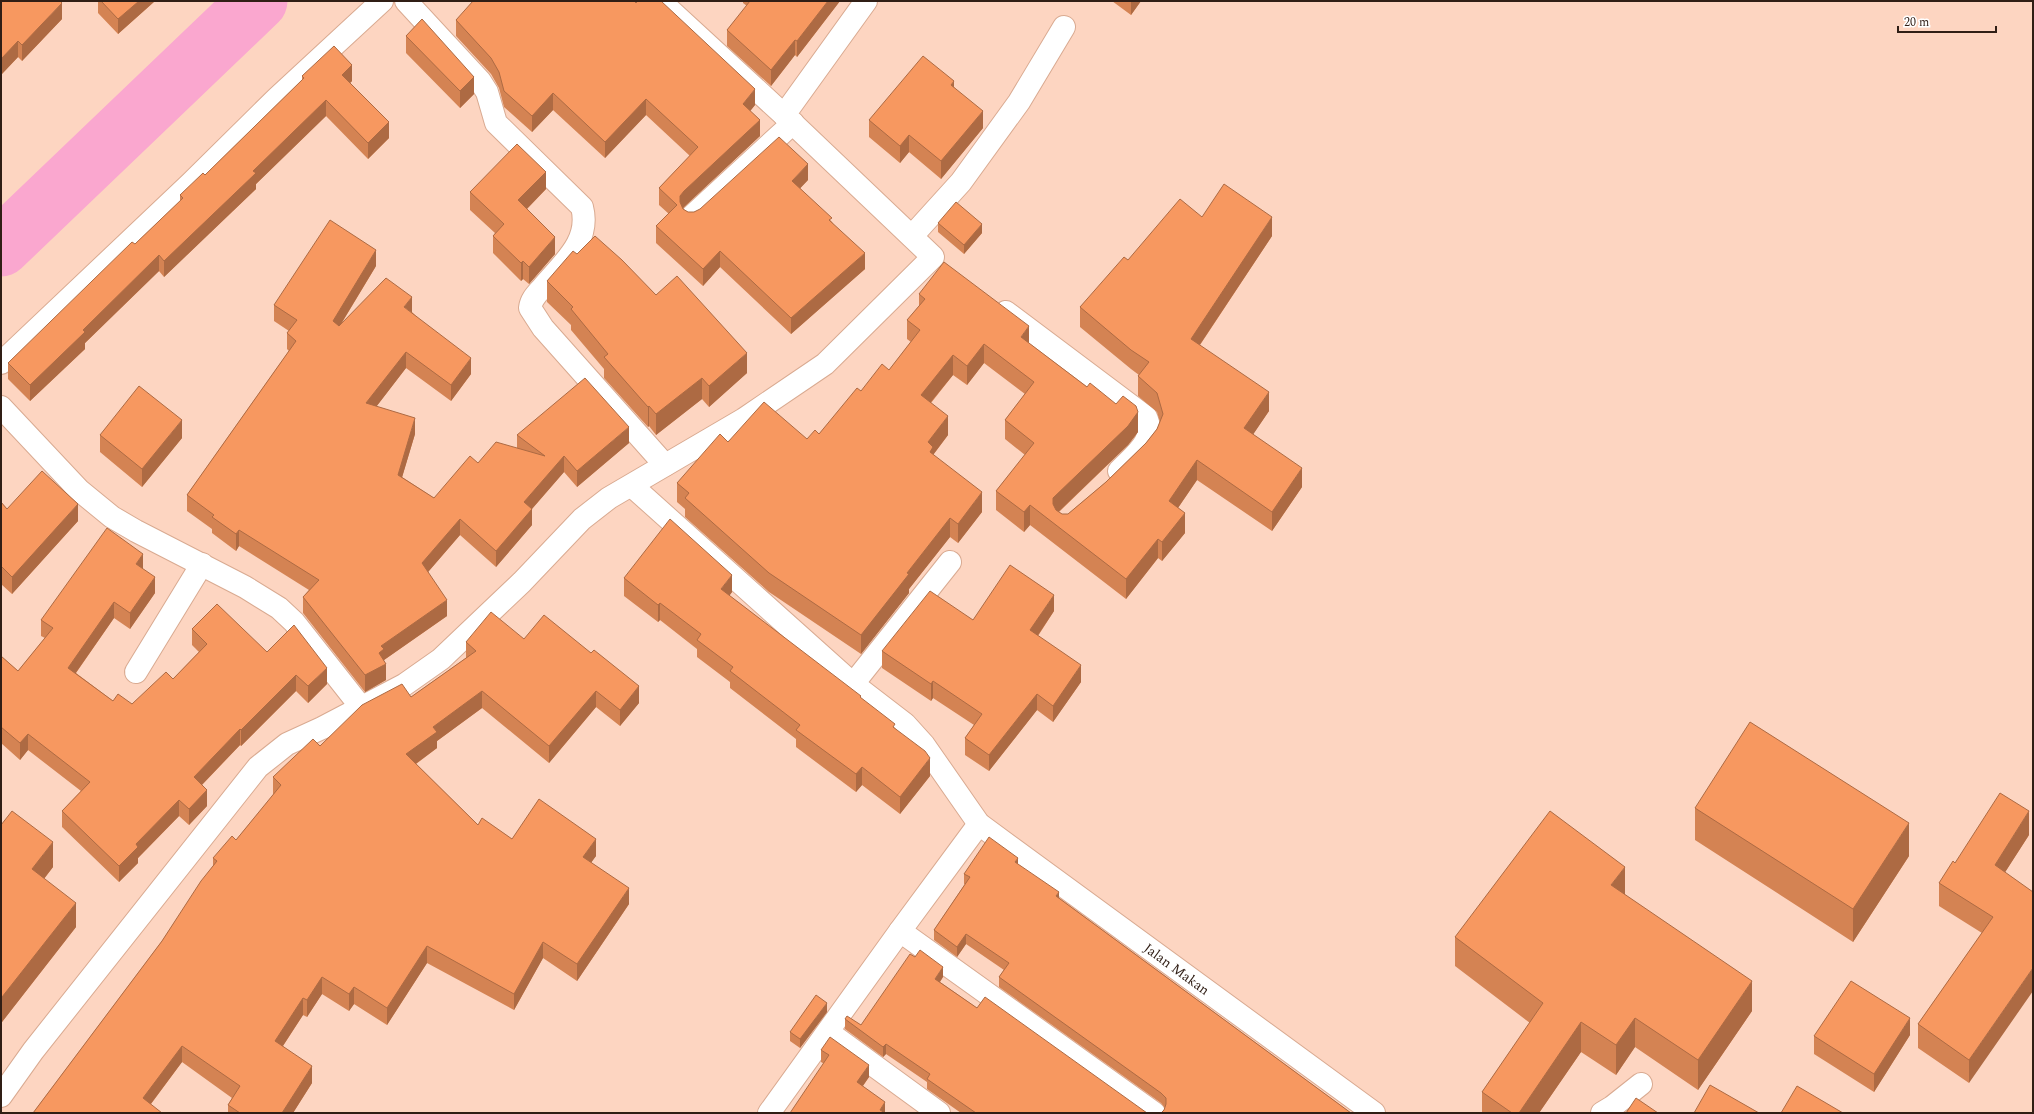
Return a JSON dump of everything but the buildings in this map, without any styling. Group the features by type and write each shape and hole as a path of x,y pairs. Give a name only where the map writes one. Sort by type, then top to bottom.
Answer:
{"street":[{"path":"1,363 186,189 277,98 382,1"},
{"path":"406,1 487,92 496,124 582,207 584,217 583,228 576,249 533,298 530,308 543,328 665,465"},
{"path":"660,1 789,119 933,257 952,271"},
{"path":"692,216 789,119 866,1"},
{"path":"912,236 961,182 1019,102 1064,27"},
{"path":"1,1096 33,1051 258,767 287,744 322,728 404,685 441,659 522,582 582,519 608,498 632,486 744,419 825,364 933,257"},
{"path":"989,299 1146,417 1150,427 1150,435 1147,441 1103,487"},
{"path":"1,408 79,490 112,516 136,531 202,564 279,608 294,622 361,707"},
{"name":"Jalan Makan","path":"632,486 853,684 905,724 915,735 979,824 1374,1113"},
{"path":"853,684 950,562"},
{"path":"136,672 202,564"},
{"path":"769,1113 979,824"},
{"path":"900,931 1154,1113"},
{"path":"828,1032 939,1113"},
{"path":"1602,1113 1641,1084"}],"waterway":[{"path":"1,247 258,1"}]}
